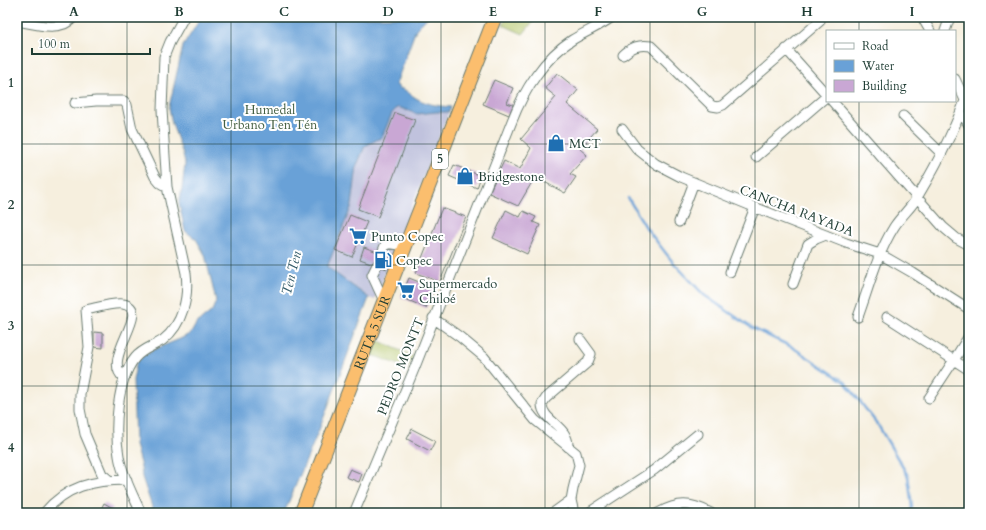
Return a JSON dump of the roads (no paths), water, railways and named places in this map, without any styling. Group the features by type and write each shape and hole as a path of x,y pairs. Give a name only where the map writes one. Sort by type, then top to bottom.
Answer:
{"highway":[{"name":"RUTA 5 SUR","path":"301,513 495,17"}],"street":[{"path":"17,21 44,26 62,25 74,17"},
{"path":"141,513 119,457 117,439 118,407 124,378 128,367 135,357 146,348 162,340 173,328 181,314 186,298 186,273 166,187 162,110 164,57 170,42 184,17"},
{"name":"PEDRO MONTT","path":"354,513 523,96 537,74 571,40 612,17"},
{"path":"922,17 929,30"},
{"path":"945,30 950,17"},
{"path":"623,55 631,48 638,45 651,46 712,106 718,107 723,105 820,21"},
{"path":"786,49 826,95"},
{"path":"956,81 967,100"},
{"path":"858,318 880,254 894,227 918,198 967,100 969,89"},
{"path":"756,156 826,97"},
{"path":"75,104 96,101 124,101 127,105 132,129 155,177 166,187"},
{"path":"833,102 943,227 956,238 969,246"},
{"path":"961,112 969,125"},
{"path":"903,116 941,153"},
{"name":"CANCHA RAYADA","path":"622,129 637,149 656,164 694,182 755,207 826,235 880,254 969,309"},
{"path":"679,222 694,182"},
{"path":"730,272 755,207"},
{"path":"793,284 808,244 826,235"},
{"path":"382,254 386,243 406,246"},
{"path":"377,265 372,275 384,301"},
{"path":"109,480 102,474 85,434 80,409 80,394 89,348 86,310 120,304 126,305 133,312 134,318 118,355 118,371 124,378"},
{"path":"887,317 969,370"},
{"path":"433,318 460,337 484,357 535,420 576,454 579,465 572,489 571,500 574,513"},
{"path":"929,398 969,336"},
{"path":"568,447 567,436 543,412 542,404 544,399 588,362 591,354 580,339"},
{"path":"588,513 654,470 698,434"},
{"path":"44,513 53,502 68,492 88,484 109,480 127,480"},
{"path":"553,513 571,500"},
{"path":"658,513 673,506 686,504 698,507 711,513"}],"water":[{"name":"Humedal Urbano Ten Tén","path":"200,17 428,17 416,29 396,84 399,88 426,103 451,107 449,112 417,114 398,107 392,113 382,137 365,146 357,165 352,205 327,267 369,298 319,430 284,513 154,513 142,477 135,445 133,380 137,360 150,351 191,333 196,324 212,311 216,301 205,255 196,239 185,231 179,203 185,164 172,124 169,107 183,46"}],"waterway":[{"path":"628,198 647,229 672,261 704,295 752,328 792,347 845,382 878,425 908,476 912,507 910,513"}],"tunnel":[{"path":"377,265 382,253"}],"place":[{"name":"MCT","path":"556,143"},
{"name":"Bridgestone","path":"465,176"},
{"name":"Punto Copec","path":"358,236"},
{"name":"Copec","path":"383,260"},
{"name":"Supermercado Chiloé","path":"406,290"}],"water label":[{"name":"Ten Ten","path":"291,273"}]}
